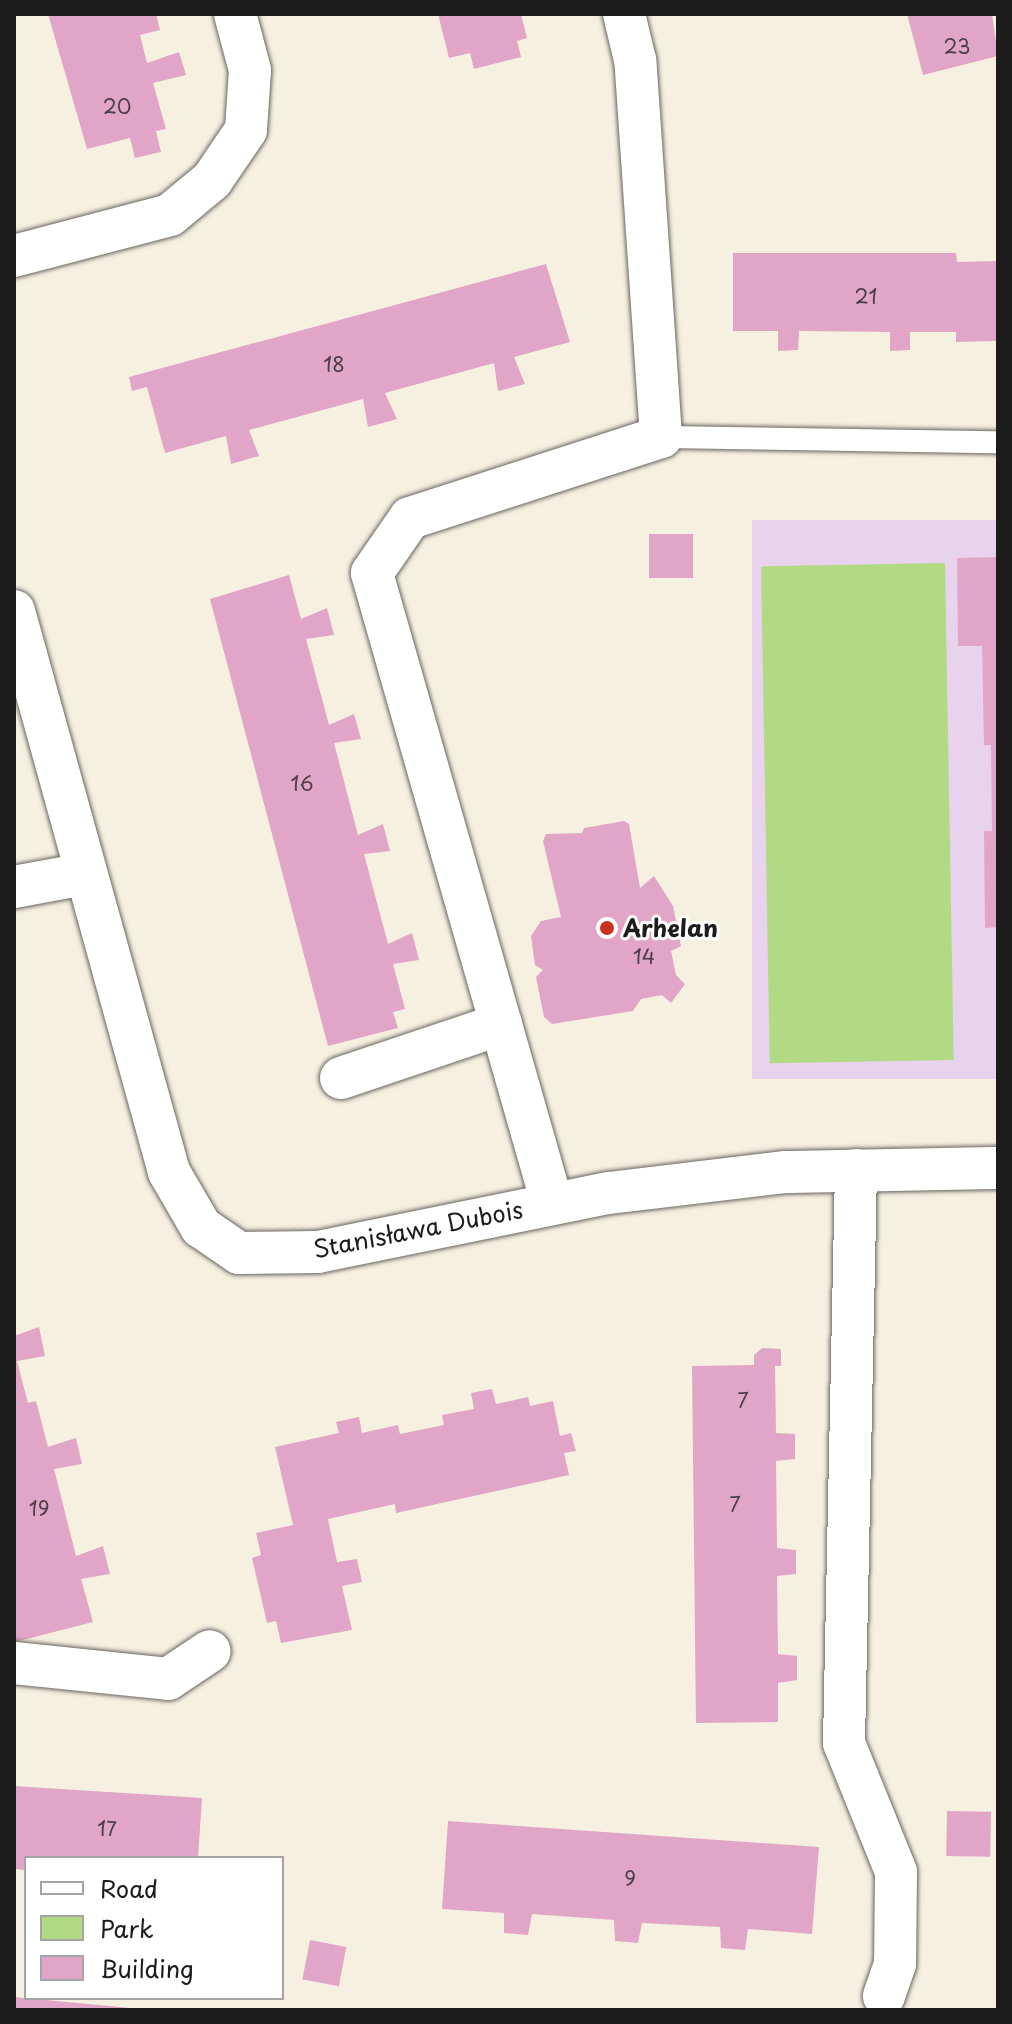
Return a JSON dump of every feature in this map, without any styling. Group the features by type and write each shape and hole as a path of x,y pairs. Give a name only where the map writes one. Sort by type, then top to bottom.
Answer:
{"street":[{"path":"14,256 170,215 212,180 246,130 250,70 235,14"},
{"path":"552,1203 372,573 410,518 661,437 635,60 624,14"},
{"name":"Stanisława Dubois","path":"14,611 84,874 169,1172 201,1227 239,1253 318,1252 552,1203 786,1172 998,1168"},
{"path":"14,887 84,874"},
{"path":"341,1078 501,1024"},
{"path":"856,1170 844,1743 896,1872 895,1964 884,1996"},
{"path":"14,1663 168,1679 210,1651"}],"lane":[{"path":"661,437 998,442"}],"shaded area":[{"path":"752,520 998,520 998,1079 752,1079"}],"green space":[{"path":"945,563 954,1060 770,1063 761,566"}],"building":[{"path":"48,14 156,14 160,30 140,35 147,63 179,52 186,75 153,83 166,129 156,131 161,152 135,158 130,138 87,149"},
{"path":"438,14 521,14 527,38 517,41 521,57 474,69 470,53 449,58"},
{"path":"907,14 992,14 998,56 923,75"},
{"path":"733,253 956,253 957,262 998,261 998,341 956,342 956,332 910,332 910,350 890,351 890,332 799,331 798,350 778,351 778,331 733,331"},
{"path":"546,264 570,342 514,357 525,384 498,391 494,363 385,393 397,419 368,427 363,399 249,430 259,456 231,464 226,436 165,453 147,387 132,391 129,377"},
{"path":"649,534 693,534 693,578 649,578"},
{"path":"998,557 998,927 985,928 984,831 992,831 991,745 984,745 982,646 958,646 957,558"},
{"path":"289,575 301,619 327,608 334,635 306,639 329,725 354,714 361,739 334,743 358,835 383,824 390,851 364,854 388,944 412,933 419,960 393,964 405,1009 393,1012 398,1028 328,1046 210,599"},
{"name":"Arhelan","path":"624,821 629,824 640,888 654,876 673,906 681,946 671,951 676,975 685,984 671,1003 662,995 641,999 633,1011 552,1024 544,1017 536,977 543,970 535,965 531,936 541,921 561,917 543,841 546,834 582,833 584,828"},
{"path":"39,1327 45,1356 17,1361 28,1403 36,1401 48,1447 76,1438 82,1464 54,1469 76,1556 103,1546 110,1574 81,1579 93,1622 15,1642 14,1336"},
{"path":"762,1348 781,1349 781,1366 775,1366 776,1433 795,1434 795,1459 776,1461 777,1548 796,1550 796,1574 777,1576 778,1654 797,1656 797,1680 778,1683 778,1722 696,1723 692,1366 754,1365 754,1355"},
{"path":"492,1389 496,1404 528,1397 530,1406 553,1401 560,1436 571,1433 576,1451 564,1453 569,1475 396,1513 395,1504 328,1519 337,1562 357,1559 362,1582 342,1586 352,1630 281,1643 276,1621 267,1623 252,1558 261,1555 256,1533 293,1525 275,1447 339,1433 336,1422 359,1417 362,1433 398,1425 400,1434 444,1425 442,1415 474,1409 471,1393"},
{"path":"14,1786 202,1798 198,1856 24,1856 24,1870 14,1869"},
{"path":"947,1811 991,1812 990,1857 946,1856"},
{"path":"448,1821 819,1847 812,1934 748,1929 745,1950 721,1948 720,1927 642,1923 638,1943 615,1941 614,1920 532,1914 528,1935 504,1933 504,1913 442,1909"},
{"path":"310,1940 346,1947 339,1986 302,1979"},
{"path":"14,1997 131,2008 130,2010 14,2010"}],"place":[{"name":"Arhelan","path":"607,928"}]}
